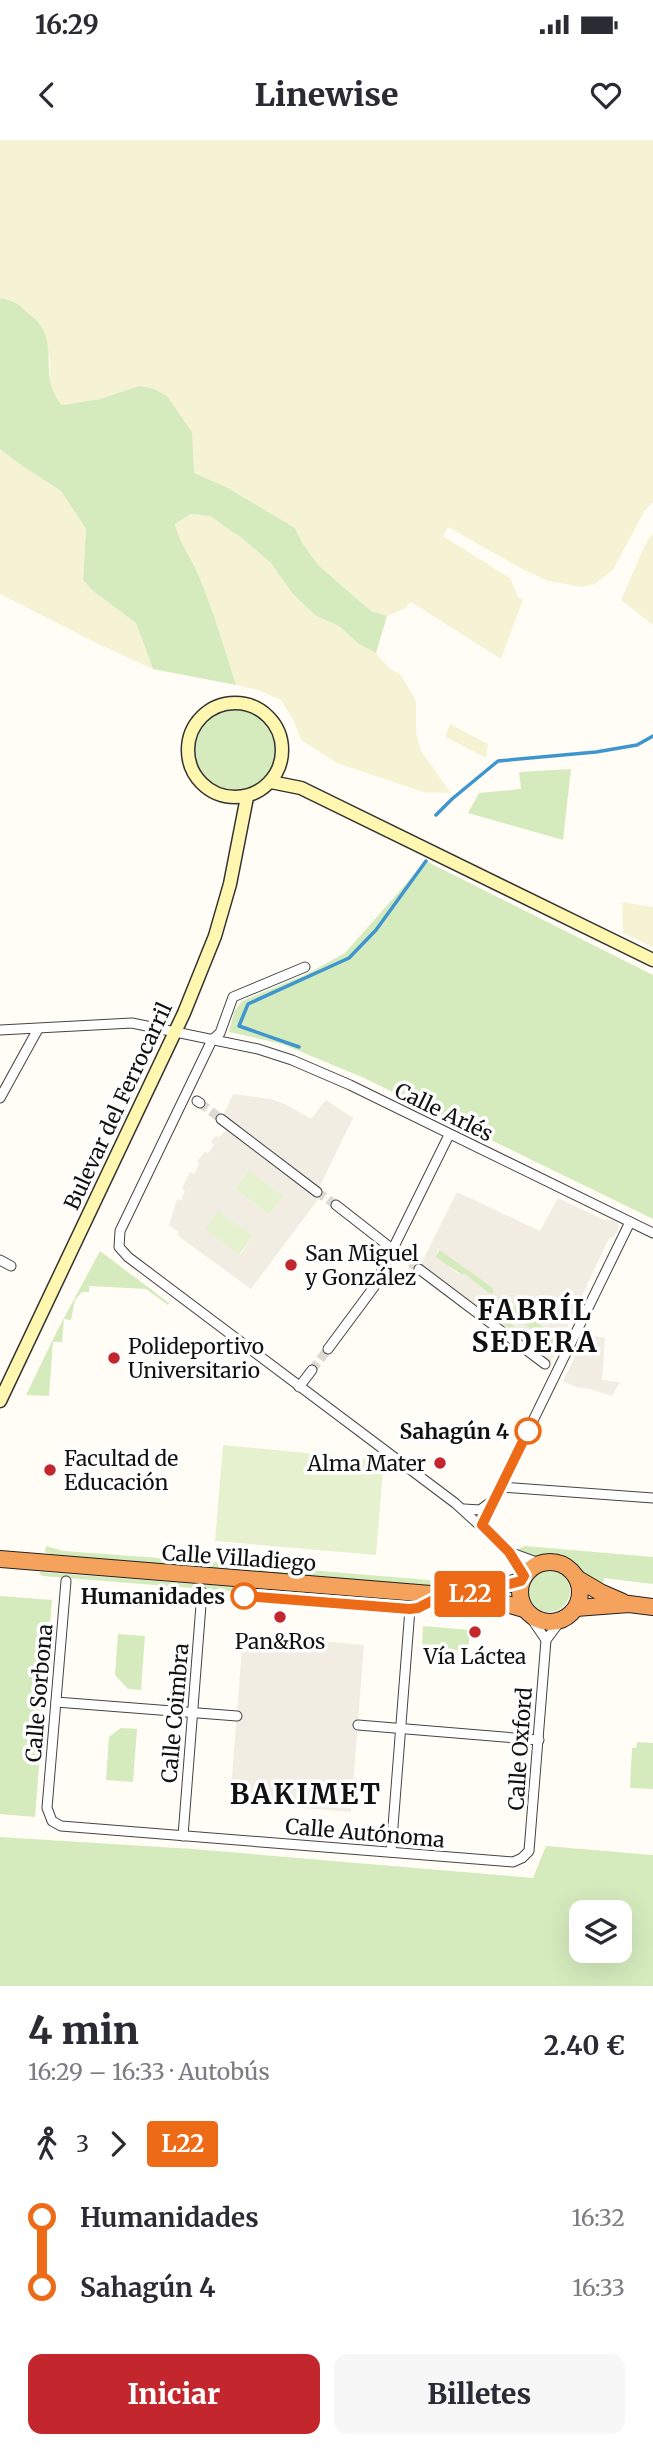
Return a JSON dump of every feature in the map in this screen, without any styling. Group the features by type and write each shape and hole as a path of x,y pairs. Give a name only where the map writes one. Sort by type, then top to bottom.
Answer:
{"highway":[{"name":"Calle Villadiego","path":"1,1559 443,1595 472,1594 522,1578"},
{"path":"629,1604 578,1579 570,1569 558,1562 539,1563 522,1578 519,1594 527,1612 538,1620 548,1622 561,1620 576,1608 629,1604 653,1607"},
{"path":"576,1608 580,1589 578,1579"},
{"name":"Calle Villadiego","path":"472,1594 527,1612"}],"main road":[{"path":"224,704 253,706 266,714 276,725 282,738 280,767 271,782 256,793 242,797 223,796 200,783 188,759 191,732 199,719 211,709 224,704"},
{"path":"280,767 301,788"},
{"path":"271,782 301,788 653,960"},
{"name":"Bulevar del Ferrocarril","path":"0,1401 175,1031 215,936 230,884 242,818 242,797"}],"street":[{"path":"305,967 233,997 220,1033 212,1040 120,1231 119,1247 128,1257 482,1525 509,1552 522,1578"},
{"name":"Calle Arlés","path":"0,1030 123,1023 258,1049 292,1060 350,1085 653,1233"},
{"path":"0,1098 38,1029"},
{"path":"221,1119 317,1192"},
{"path":"328,1349 397,1252 449,1135"},
{"path":"336,1205 397,1252"},
{"path":"482,1525 630,1222"},
{"path":"0,1260 11,1266"},
{"path":"419,1269 545,1364"},
{"path":"299,1387 312,1370"},
{"path":"501,1487 653,1499"},
{"path":"462,1509 480,1510 495,1498"},
{"path":"509,1552 539,1563"},
{"name":"Calle Sorbona","path":"47,1808 66,1581"},
{"name":"Calle Coimbra","path":"183,1836 202,1592"},
{"path":"391,1852 410,1609"},
{"path":"527,1612 546,1640 561,1620"},
{"name":"Calle Oxford","path":"522,1858 529,1851 530,1845 546,1640"},
{"path":"56,1702 237,1716"},
{"path":"358,1726 539,1740"},
{"name":"Calle Autónoma","path":"47,1808 52,1821 61,1826 513,1862 522,1858"}],"shaded area":[{"path":"0,140 653,140 653,502 645,510 613,570 595,584 582,587 548,581 448,527 443,536 510,578 518,597 523,600 501,659 411,602 404,609 387,616 371,611 318,565 295,528 228,488 193,473 192,432 167,396 152,388 139,386 100,399 62,405 50,389 50,359 40,324 23,308 9,299 0,298"},
{"path":"0,449 61,491 86,529 83,580 93,591 136,623 153,669 0,594"},
{"path":"191,514 210,516 243,539 271,563 292,593 316,616 339,626 401,675 416,701 416,733 421,751 451,793 423,792 337,763 301,740 293,719 281,700 258,690 236,685 196,569 178,538 175,524"},
{"path":"653,533 653,625 621,600"},
{"path":"450,724 488,744 486,758 445,737"},
{"path":"622,902 653,907 653,947 623,933"},
{"path":"233,1094 271,1099 311,1119 326,1100 353,1118 316,1194 320,1197 251,1289 177,1235 179,1232 169,1225 177,1199 181,1200 185,1191 182,1188 190,1172 194,1174 199,1165 197,1162 204,1152 208,1153 214,1145 211,1142 229,1127 221,1120","holes":["249,1170 283,1196 269,1215 235,1189","218,1211 253,1236 240,1255 205,1229"]},
{"path":"457,1192 540,1231 558,1198 604,1220 613,1220 619,1227 614,1237 609,1238 551,1362 543,1359 540,1366 417,1272","holes":["438,1249 493,1288 493,1293 490,1294 465,1274 459,1274 436,1257","499,1295 555,1335 552,1344 524,1324 523,1319 498,1299","490,1308 517,1327 523,1327 549,1348 546,1356 488,1313"]},
{"path":"586,1334 605,1338 602,1380 620,1382 612,1396 563,1381"},
{"path":"243,1635 251,1638 276,1640 276,1637 364,1645 351,1812 230,1802"}],"green space":[{"path":"0,298 19,305 41,326 48,346 51,385 62,405 100,399 139,386 152,388 167,396 192,432 194,473 228,488 295,528 318,565 371,611 387,616 376,653 359,644 339,626 316,616 292,593 271,563 243,539 210,516 191,514 175,524 203,588 236,685 153,669 136,623 93,591 83,580 86,529 61,491 0,449"},
{"path":"235,707 252,711 266,720 275,734 279,751 275,768 266,782 252,791 235,795 218,791 204,782 195,768 191,751 195,734 204,720 218,711"},
{"path":"571,769 563,840 468,813 479,793 521,789 519,772"},
{"path":"426,861 653,975 653,1219 362,1077 282,1044 229,1032 234,1012 242,1001 307,974 345,953"},
{"path":"249,1170 284,1196 269,1215 235,1189"},
{"path":"218,1210 253,1236 239,1255 204,1229"},
{"path":"441,1248 493,1288 493,1293 490,1294 435,1257"},
{"path":"100,1251 169,1303 168,1305 146,1289 89,1286 89,1292 82,1292 75,1300 71,1320 64,1319 62,1342 53,1342 49,1396 26,1395 57,1331"},
{"path":"499,1295 555,1335 552,1344 524,1324 497,1298"},
{"path":"490,1308 516,1327 523,1327 549,1348 546,1356 488,1313"},
{"path":"223,1445 369,1459 383,1470 376,1555 215,1541"},
{"path":"46,1546 64,1551 173,1559 169,1565 55,1556 45,1552"},
{"path":"525,1546 653,1557 653,1584 604,1578 603,1587 563,1558 554,1555 535,1556 518,1549"},
{"path":"211,1562 441,1581 486,1580 487,1583 429,1586 210,1569"},
{"path":"549,1570 564,1576 570,1591 564,1606 549,1612 534,1606 528,1591 534,1576"},
{"path":"41,1572 420,1601 411,1606 43,1576 39,1574"},
{"path":"0,1596 52,1600 35,1817 0,1814"},
{"path":"441,1603 488,1603 487,1614 459,1612 431,1617 431,1607"},
{"path":"423,1626 470,1630 468,1651 422,1647"},
{"path":"118,1634 145,1636 141,1690 128,1689 115,1675"},
{"path":"121,1728 137,1729 133,1782 106,1780 109,1737"},
{"path":"637,1742 653,1743 653,1789 630,1788 632,1748 636,1748"},
{"path":"0,1837 193,1849 533,1878 546,1846 653,1855 653,1986 0,1986"}],"waterway":[{"path":"436,815 498,761 596,752 637,745 653,736"},
{"path":"299,1047 239,1026 248,1004 349,958 376,930 426,861"}],"tunnel":[{"path":"200,1103 221,1119"},
{"path":"317,1192 336,1205"},
{"path":"400,1255 419,1269"},
{"path":"312,1370 328,1349"}],"bus line":[{"name":"L22","path":"244,1596 410,1609 418,1608 443,1595 472,1594 521,1581 524,1576 509,1552 482,1525 528,1431"}],"place":[{"name":"San Miguel y González","path":"291,1265"},
{"name":"Polideportivo Universitario","path":"114,1358"},
{"name":"Sahagún 4","path":"528,1431"},
{"name":"Alma Mater","path":"440,1463"},
{"name":"Facultad de Educación","path":"50,1470"},
{"name":"Humanidades","path":"244,1596"},
{"name":"Pan&Ros","path":"280,1617"},
{"name":"Vía Láctea","path":"475,1632"}],"district":[{"name":"FABRÍL SEDERA","path":"535,1326"},
{"name":"BAKIMET","path":"306,1794"}]}
